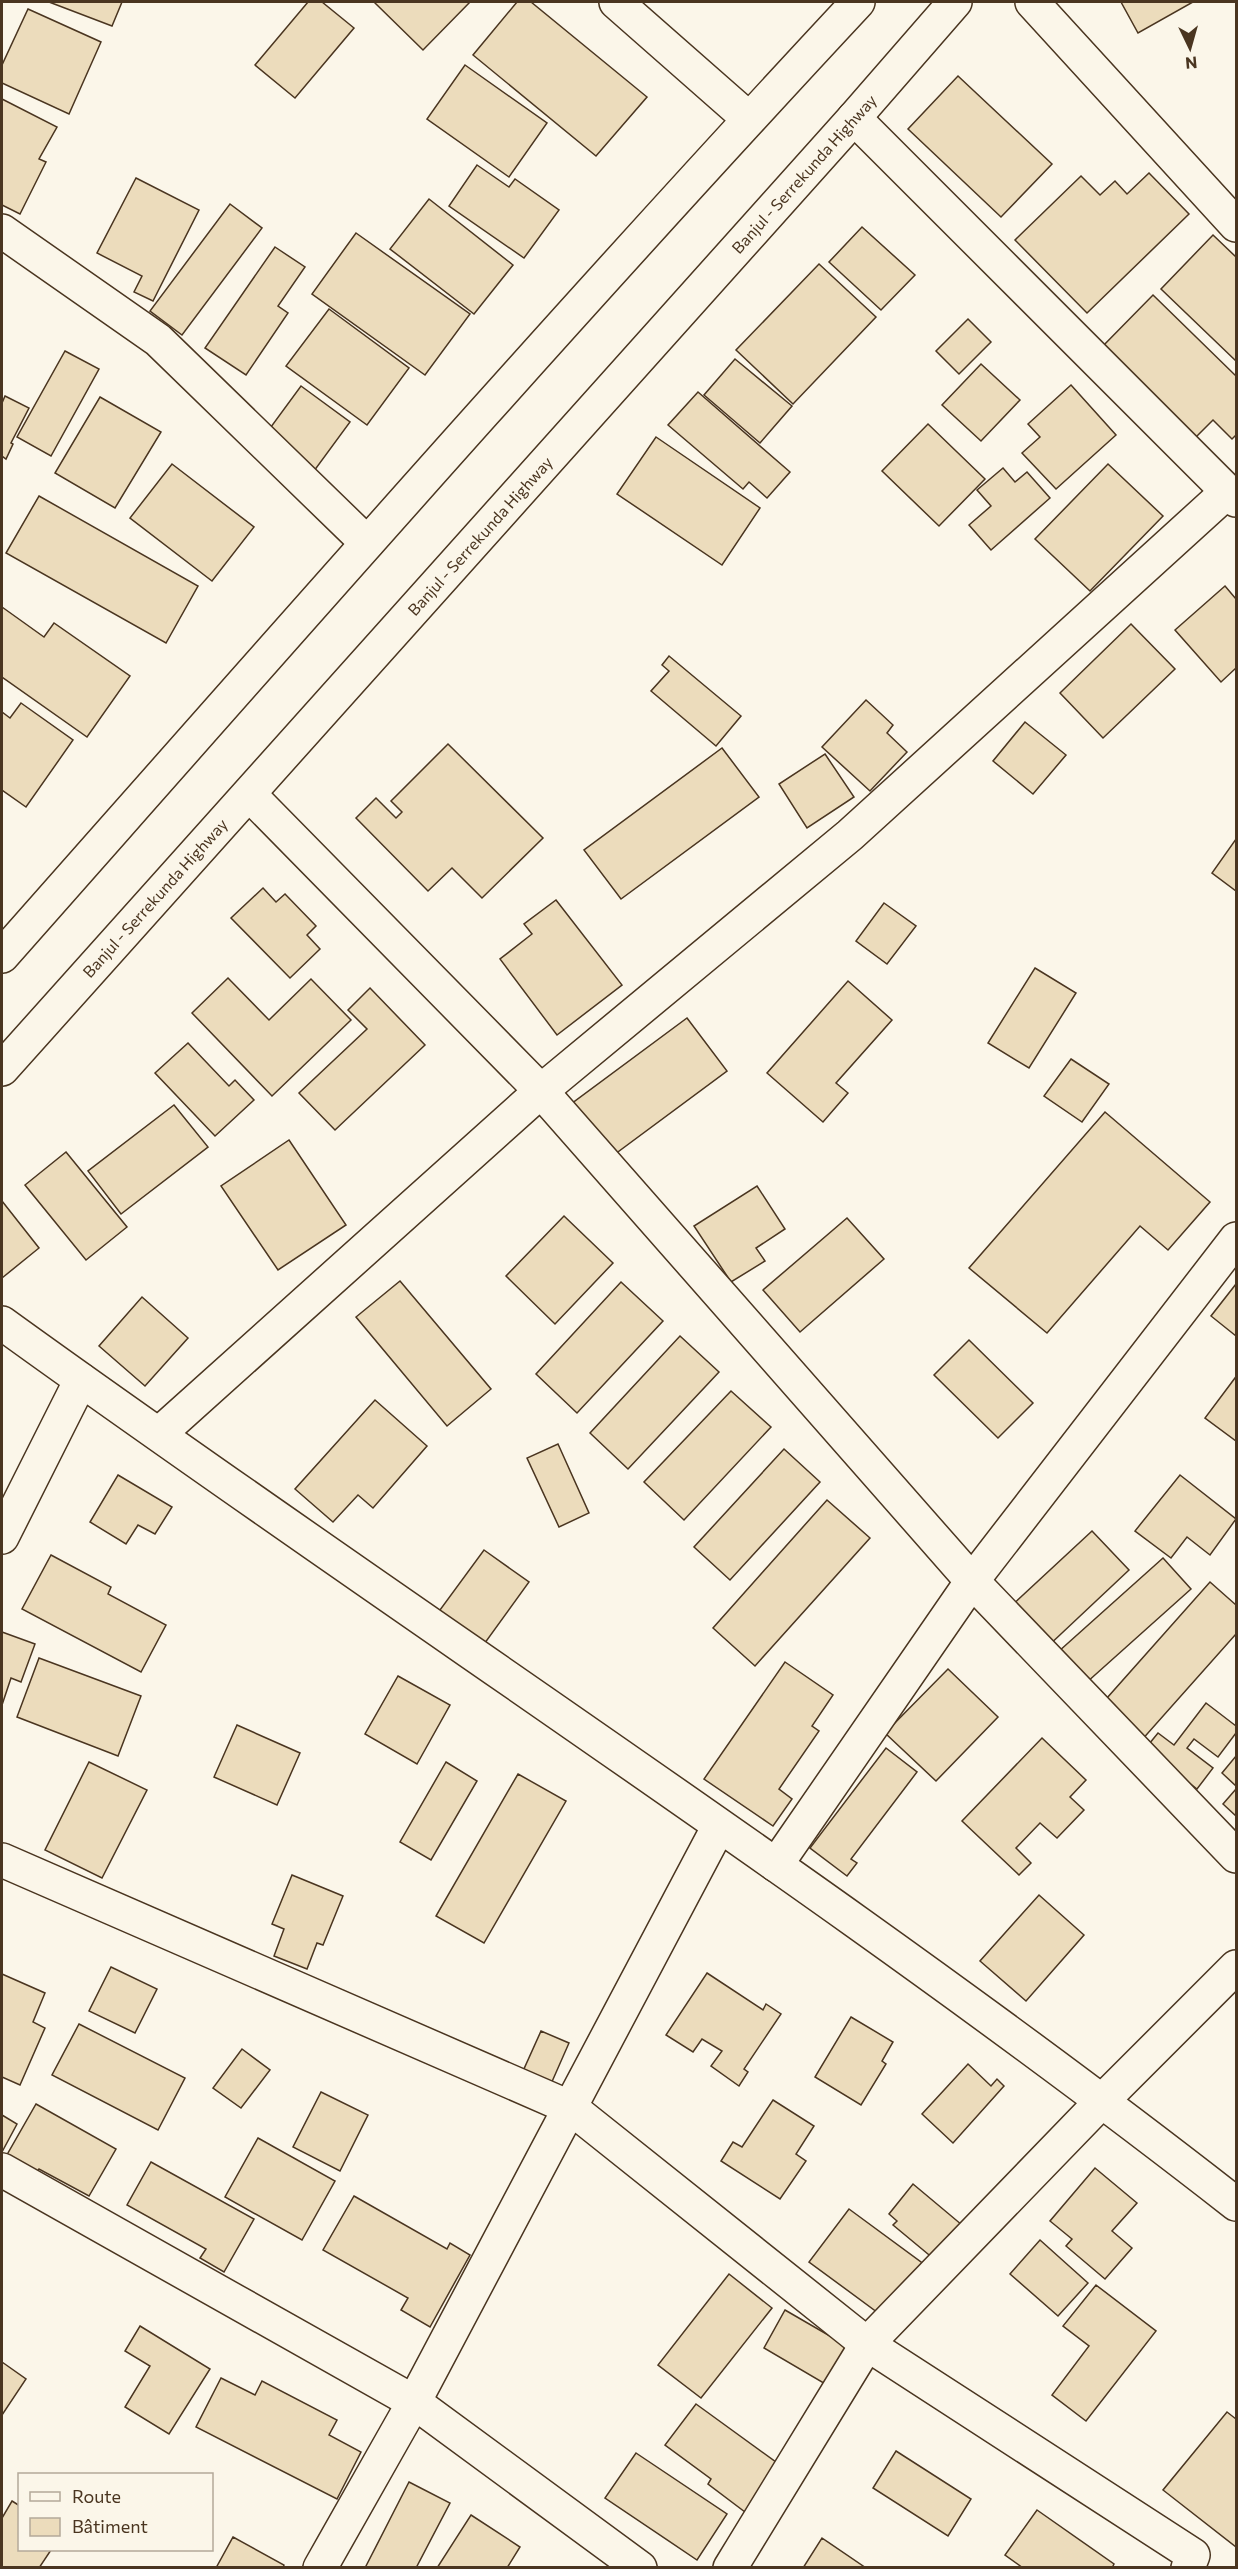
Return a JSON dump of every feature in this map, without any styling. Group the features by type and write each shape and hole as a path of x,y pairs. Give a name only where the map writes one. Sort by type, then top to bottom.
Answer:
{"main road":[{"path":"616,2 749,119"},
{"path":"2,956 367,543 749,119 858,2"},
{"name":"Banjul - Serrekunda Highway","path":"2,1069 854,118 955,2"},
{"path":"1032,2 1236,225"},
{"path":"159,1434 541,1091 850,835 1232,496 854,118"},
{"path":"2,231 158,340 367,543"},
{"path":"249,794 541,1091 972,1581 1236,1856"},
{"path":"776,1865 972,1581 1236,1239"},
{"path":"2,1323 776,1865 1103,2100 1236,2204"},
{"path":"2,1537 81,1380"},
{"path":"320,2568 414,2402 719,1826"},
{"path":"2,1860 571,2108 867,2344 1193,2555 1188,2568"},
{"path":"730,2568 867,2344 1103,2100 1236,1967"},
{"path":"2,2169 414,2402 640,2568"}],"building":[{"path":"49,2 122,2 112,26"},
{"path":"308,2 322,2 354,28 295,98 255,65"},
{"path":"374,2 470,2 423,50"},
{"path":"517,2 531,2 647,97 596,156 473,55"},
{"path":"1121,2 1193,2 1138,33"},
{"path":"28,9 101,42 69,114 2,83 2,65"},
{"path":"465,65 547,123 509,177 427,119"},
{"path":"958,76 1052,164 1001,217 908,129"},
{"path":"2,99 57,127 39,159 46,162 20,214 2,205"},
{"path":"477,165 509,187 515,179 559,210 524,258 449,206"},
{"path":"1149,173 1189,214 1087,313 1015,240 1081,176 1100,195 1115,181 1127,194"},
{"path":"136,178 199,210 153,301 134,292 142,276 97,253"},
{"path":"429,199 513,265 474,314 390,249"},
{"path":"230,204 262,228 182,335 150,311"},
{"path":"862,227 915,275 881,310 829,262"},
{"path":"356,233 470,314 425,375 312,294"},
{"path":"1213,235 1236,257 1236,361 1161,289"},
{"path":"275,247 305,267 278,306 288,313 246,375 205,348"},
{"path":"819,264 876,317 793,404 736,350"},
{"path":"1153,295 1236,376 1236,435 1232,439 1213,420 1194,439 1101,348"},
{"path":"329,309 409,368 367,425 286,366"},
{"path":"968,319 991,342 959,374 936,351"},
{"path":"65,351 99,369 51,456 17,437"},
{"path":"735,359 792,406 760,443 704,395"},
{"path":"981,364 1020,400 981,441 942,405"},
{"path":"1071,385 1116,435 1056,489 1022,453 1040,437 1028,424"},
{"path":"301,386 350,422 314,471 265,435"},
{"path":"698,392 790,472 767,498 749,482 743,489 668,425"},
{"path":"5,396 29,408 11,443 13,444 6,459 2,456 2,403"},
{"path":"100,397 161,432 115,508 55,473"},
{"path":"928,424 985,479 939,526 882,471"},
{"path":"656,437 760,508 722,565 617,494"},
{"path":"172,464 254,527 212,581 130,518"},
{"path":"1108,464 1163,516 1090,591 1035,539"},
{"path":"1003,468 1015,482 1027,472 1050,498 991,550 969,525 991,506 977,490"},
{"path":"39,496 198,586 166,643 6,553"},
{"path":"1225,586 1236,599 1236,668 1221,682 1175,630"},
{"path":"2,607 44,637 54,623 130,676 87,737 2,677"},
{"path":"1131,624 1175,669 1103,738 1060,693"},
{"path":"669,656 741,716 716,746 651,691 669,671 662,665"},
{"path":"866,700 893,725 887,733 907,752 870,791 822,747"},
{"path":"21,703 73,740 26,807 2,790 2,712 10,718"},
{"path":"1025,722 1066,755 1033,794 993,761"},
{"path":"448,744 543,838 482,898 452,868 428,891 356,818 376,798 396,818 402,812 391,801"},
{"path":"722,748 759,797 621,899 584,850"},
{"path":"825,754 854,797 807,828 779,784"},
{"path":"1236,839 1236,891 1212,873"},
{"path":"263,888 276,902 285,894 316,926 307,935 320,949 290,978 231,918"},
{"path":"556,900 622,985 557,1035 500,959 532,934 524,924"},
{"path":"884,903 916,926 887,964 856,941"},
{"path":"1035,968 1076,993 1029,1068 988,1043"},
{"path":"228,978 269,1020 311,979 351,1020 272,1096 192,1013"},
{"path":"848,981 892,1020 836,1083 848,1093 823,1122 767,1073"},
{"path":"370,988 425,1045 335,1130 299,1093 367,1029 348,1010"},
{"path":"687,1018 727,1071 607,1160 567,1107"},
{"path":"188,1043 229,1086 235,1080 254,1100 215,1136 155,1073"},
{"path":"1071,1059 1109,1084 1082,1122 1044,1096"},
{"path":"174,1105 208,1147 121,1214 88,1171"},
{"path":"1105,1112 1210,1202 1168,1250 1140,1226 1047,1333 969,1268"},
{"path":"289,1140 346,1225 278,1270 221,1186"},
{"path":"66,1152 127,1227 86,1260 25,1185"},
{"path":"757,1186 785,1229 756,1248 765,1261 731,1282 694,1226"},
{"path":"2,1201 39,1248 2,1278"},
{"path":"564,1216 613,1263 555,1324 506,1276"},
{"path":"847,1218 884,1259 800,1332 763,1290"},
{"path":"400,1281 491,1389 447,1426 356,1317"},
{"path":"621,1282 663,1321 577,1413 536,1374"},
{"path":"1236,1284 1236,1336 1211,1316"},
{"path":"142,1297 188,1338 145,1386 99,1346"},
{"path":"680,1336 719,1372 628,1469 590,1433"},
{"path":"969,1340 1033,1403 998,1438 934,1375"},
{"path":"1236,1379 1236,1441 1205,1418"},
{"path":"731,1391 771,1427 684,1520 644,1482"},
{"path":"375,1400 427,1446 373,1508 358,1495 333,1522 295,1489"},
{"path":"558,1444 589,1513 559,1527 527,1458"},
{"path":"784,1449 820,1482 730,1580 694,1547"},
{"path":"118,1475 172,1507 155,1534 138,1525 126,1544 90,1522"},
{"path":"1180,1475 1236,1519 1210,1555 1187,1537 1171,1558 1135,1531"},
{"path":"827,1500 870,1538 755,1666 713,1628"},
{"path":"1092,1531 1129,1570 1045,1649 1008,1609"},
{"path":"484,1550 529,1582 482,1647 437,1614"},
{"path":"51,1555 111,1587 108,1594 166,1625 141,1672 22,1609"},
{"path":"1163,1558 1191,1589 1086,1683 1058,1652"},
{"path":"1210,1582 1236,1605 1236,1634 1140,1742 1099,1707"},
{"path":"2,1632 35,1644 21,1682 11,1678 2,1705"},
{"path":"39,1658 141,1696 118,1756 17,1717"},
{"path":"785,1662 833,1695 812,1726 819,1731 779,1789 792,1799 773,1826 704,1779"},
{"path":"948,1669 998,1717 936,1781 885,1733"},
{"path":"398,1676 450,1705 417,1764 365,1734"},
{"path":"1206,1703 1236,1726 1236,1733 1218,1757 1194,1739 1187,1748 1213,1768 1197,1789 1145,1749 1158,1733 1174,1745"},
{"path":"237,1725 300,1753 277,1805 214,1777"},
{"path":"1042,1738 1086,1780 1070,1797 1084,1810 1057,1838 1040,1823 1016,1848 1031,1863 1019,1875 962,1821"},
{"path":"886,1748 917,1772 851,1859 857,1863 847,1876 810,1848"},
{"path":"1236,1756 1236,1786 1222,1773"},
{"path":"89,1762 147,1790 102,1878 45,1850"},
{"path":"446,1762 477,1781 431,1860 400,1842"},
{"path":"518,1774 566,1801 484,1943 436,1916"},
{"path":"1236,1789 1236,1816 1223,1804"},
{"path":"292,1875 343,1896 323,1945 317,1943 307,1969 274,1956 284,1929 272,1924"},
{"path":"1039,1895 1084,1935 1026,2001 980,1961"},
{"path":"111,1967 157,1989 135,2033 89,2011"},
{"path":"707,1973 763,2010 766,2004 781,2014 744,2069 748,2072 739,2086 711,2066 722,2051 702,2039 693,2052 666,2035"},
{"path":"2,1974 45,1993 33,2022 45,2028 20,2085 2,2077"},
{"path":"851,2017 893,2042 882,2061 886,2064 861,2105 815,2077"},
{"path":"79,2024 185,2078 158,2130 52,2075"},
{"path":"541,2031 569,2043 547,2093 519,2080"},
{"path":"242,2049 270,2070 241,2108 213,2088"},
{"path":"968,2064 991,2086 997,2079 1004,2086 953,2143 922,2114"},
{"path":"321,2092 368,2115 340,2171 293,2147"},
{"path":"773,2100 814,2126 796,2154 806,2161 780,2199 721,2161 733,2142 742,2147"},
{"path":"36,2104 116,2149 89,2196 39,2169 34,2177 4,2160"},
{"path":"2,2115 17,2124 2,2152"},
{"path":"258,2138 335,2181 302,2240 225,2197"},
{"path":"151,2162 254,2219 224,2272 200,2258 206,2249 127,2205"},
{"path":"1095,2168 1137,2203 1112,2231 1132,2248 1105,2279 1066,2246 1072,2239 1050,2221"},
{"path":"913,2184 968,2230 940,2264 893,2225 897,2221 889,2214"},
{"path":"354,2196 447,2249 450,2243 470,2255 430,2327 401,2310 408,2298 323,2250"},
{"path":"849,2209 925,2265 885,2318 809,2262"},
{"path":"1040,2240 1088,2283 1058,2316 1010,2274"},
{"path":"729,2274 772,2308 701,2398 658,2365"},
{"path":"1096,2285 1156,2331 1086,2421 1052,2395 1089,2346 1063,2326"},
{"path":"785,2310 849,2347 827,2385 764,2348"},
{"path":"140,2326 210,2369 169,2434 125,2407 150,2366 125,2351"},
{"path":"2,2362 26,2379 2,2415"},
{"path":"221,2378 255,2395 262,2381 337,2420 329,2435 361,2452 337,2499 196,2427"},
{"path":"696,2404 780,2465 745,2512 708,2484 711,2479 665,2445"},
{"path":"1227,2412 1236,2419 1236,2547 1163,2490"},
{"path":"896,2451 971,2499 948,2536 873,2488"},
{"path":"636,2453 727,2514 697,2560 605,2498"},
{"path":"409,2482 450,2503 416,2568 365,2568"},
{"path":"12,2501 18,2505 18,2551 50,2551 39,2568 2,2568 2,2518"},
{"path":"1037,2510 1114,2564 1112,2568 1023,2568 1005,2555"},
{"path":"471,2515 520,2547 507,2568 437,2568"},
{"path":"233,2537 284,2565 283,2568 216,2568"},
{"path":"822,2538 866,2568 803,2568"}]}
